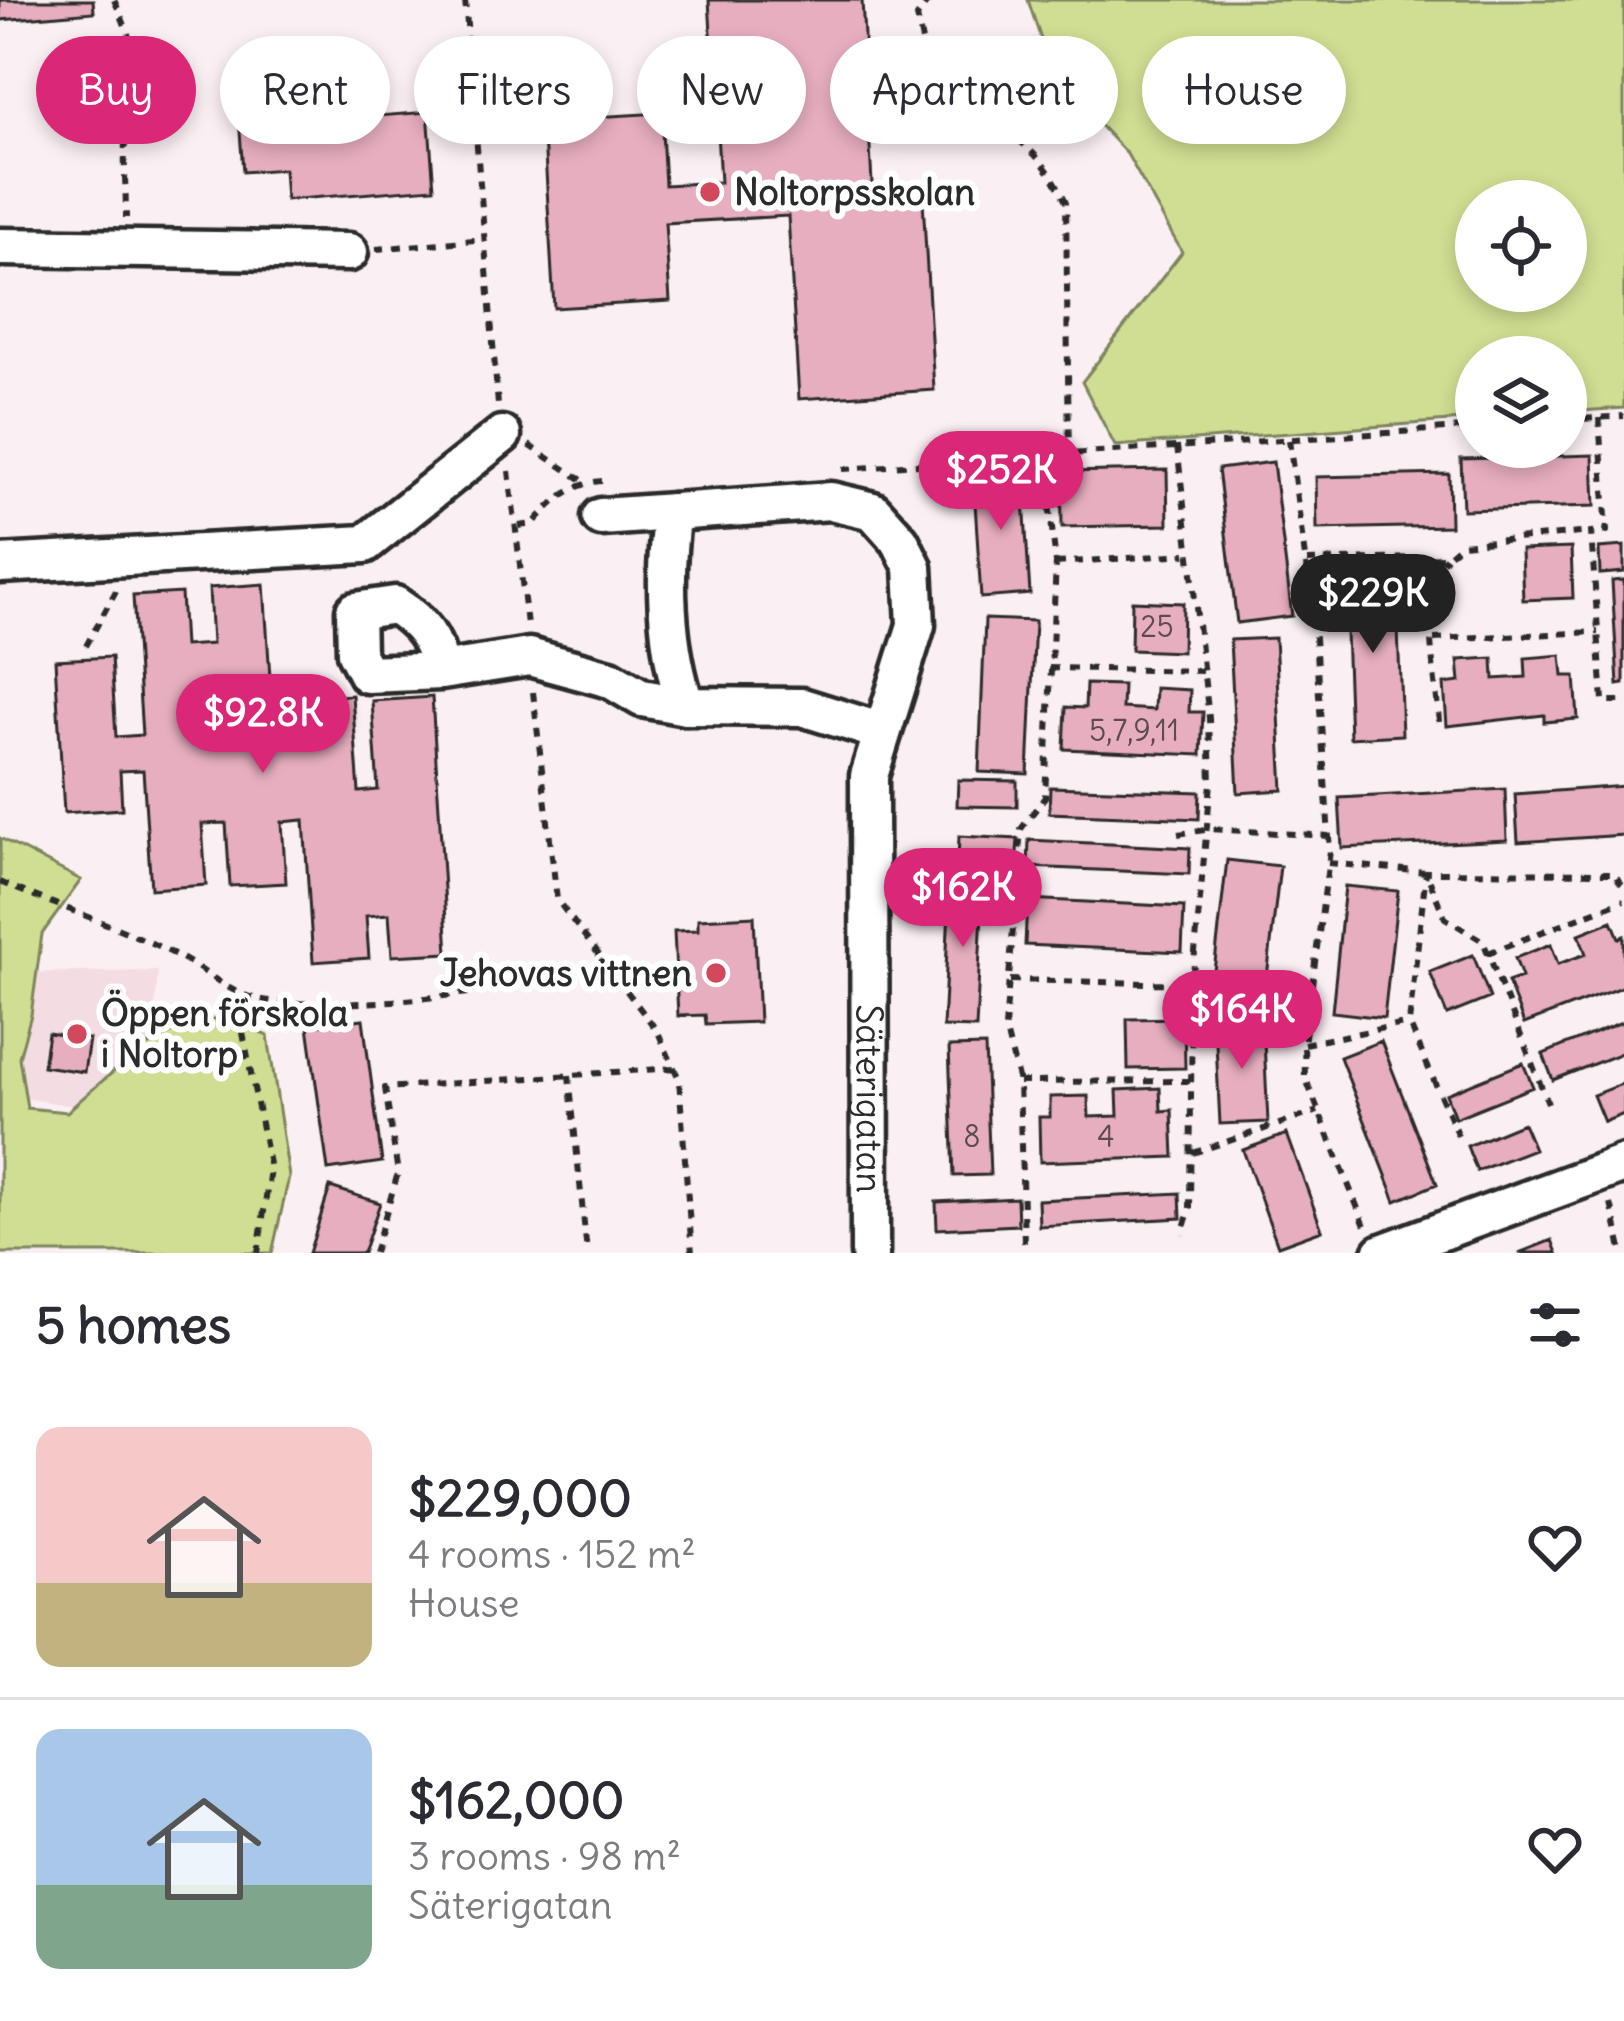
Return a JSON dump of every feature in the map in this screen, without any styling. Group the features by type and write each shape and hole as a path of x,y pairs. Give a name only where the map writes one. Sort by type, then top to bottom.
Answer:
{"street":[{"path":"0,247 349,252"},
{"path":"0,564 365,544 513,436"},
{"name":"Säterigatan","path":"601,518 831,501 873,511 900,541 913,567 916,625 879,731 867,820 871,1253"},
{"path":"672,512 666,552 674,674 686,706"},
{"path":"441,671 529,657 610,679 642,698 686,706 802,707 879,731"},
{"path":"1375,1243 1616,1176"}],"path":[{"path":"114,0 133,39 138,69 125,137 127,246"},
{"path":"928,0 917,17 934,100 1005,127 1052,172 1066,202 1069,458"},
{"path":"349,252 486,239"},
{"path":"1587,419 1624,416"},
{"path":"1439,722 1435,573 1461,544 1607,531 1599,418"},
{"path":"838,470 1044,460 1177,446 1455,428"},
{"path":"513,436 585,482"},
{"path":"1289,440 1307,561 1329,836 1304,1044 1305,1077 1375,1243"},
{"path":"1177,446 1186,554 1204,671 1210,829 1192,984 1192,1153 1189,1222 1182,1234"},
{"path":"1024,1242 1019,1082 1005,1028 1021,829 1045,797 1056,563 1044,460"},
{"path":"520,526 533,524 552,501 585,482 608,481"},
{"path":"1591,532 1603,701 1624,700"},
{"path":"1056,563 1186,554"},
{"path":"86,646 134,557"},
{"path":"1307,561 1446,557"},
{"path":"1434,639 1598,632"},
{"path":"1049,668 1204,671"},
{"path":"1178,834 1210,829 1329,836"},
{"path":"1328,862 1426,872 1614,873 1624,888"},
{"path":"1426,872 1445,918 1483,941 1548,1103"},
{"path":"1426,872 1409,1023 1458,1136"},
{"path":"0,882 178,956 250,997 301,1004 456,995 569,977 603,961"},
{"path":"1488,952 1624,900"},
{"path":"1009,980 1192,984"},
{"path":"250,997 244,1033 270,1169 258,1253"},
{"path":"1304,1044 1409,1023"},
{"path":"374,1253 398,1173 385,1088 674,1068"},
{"path":"568,1075 587,1253"},
{"path":"1019,1082 1192,1081"},
{"path":"1192,1153 1318,1111"},
{"path":"1616,1176 1623,1253"}],"shaded area":[{"name":"Öppen förskola i Noltorp","path":"158,971 146,1118 0,1094 0,973"}],"green space":[{"path":"1028,0 1624,0 1624,408 1587,411 1587,336 1455,336 1455,421 1115,446 1082,382 1182,252 1118,144 1118,36 1040,36"},
{"path":"0,838 81,880 42,934 31,1015 19,1057 27,1108 67,1112 134,1055 192,1024 219,1019 268,1036 289,1177 272,1253 0,1253"}],"building":[{"path":"0,0 93,0 94,12 0,20"},
{"name":"Noltorpsskolan","path":"709,0 862,0 864,36 830,36 830,144 870,144 873,202 923,200 934,390 799,399 788,216 665,223 670,301 554,308 544,144 613,144 613,116 637,114 637,144 663,144 665,185 720,182 718,144 806,144 806,36 711,36"},
{"path":"414,113 414,144 431,144 434,188 286,200 284,169 243,172 241,144 390,144 390,115"},
{"path":"1587,455 1593,455 1595,506 1463,510 1461,468 1587,468"},
{"path":"1273,462 1292,616 1237,623 1218,469"},
{"path":"1022,468 1030,594 981,598 973,471"},
{"path":"1167,470 1168,525 1062,527 1061,472"},
{"path":"1449,474 1450,526 1317,529 1316,477"},
{"path":"1624,546 1624,572 1600,574 1599,548"},
{"path":"1571,548 1573,598 1523,600 1521,550"},
{"path":"1396,575 1402,735 1350,738 1344,578"},
{"path":"1624,580 1624,684 1618,685 1612,581"},
{"path":"264,584 274,740 295,738 293,699 352,695 359,792 378,790 372,701 432,697 448,953 392,956 389,914 366,916 369,958 313,962 304,820 282,822 286,883 230,886 226,823 202,824 206,885 151,889 143,770 120,771 122,809 64,813 55,660 111,657 116,737 142,735 133,596 181,593 184,646 212,644 209,588"},
{"path":"1132,601 1183,603 1182,652 1131,650"},
{"path":"985,619 1035,621 1028,774 979,772"},
{"path":"1275,638 1283,790 1238,793 1230,640"},
{"path":"1561,655 1563,676 1575,676 1578,719 1544,722 1544,715 1447,726 1444,684 1460,682 1458,660 1493,658 1494,679 1526,677 1525,658"},
{"path":"1086,684 1123,685 1122,708 1154,710 1155,688 1190,690 1189,712 1203,712 1201,755 1064,749 1066,707 1085,708"},
{"path":"958,780 1017,781 1017,807 957,806"},
{"path":"1624,786 1624,835 1518,842 1515,794"},
{"path":"1050,787 1200,792 1199,819 1049,813"},
{"path":"1505,789 1507,840 1342,848 1339,798"},
{"path":"959,836 1018,839 1016,865 958,862"},
{"path":"1029,840 1190,848 1189,874 1028,867"},
{"path":"1227,860 1280,866 1265,995 1212,988"},
{"path":"951,871 984,874 976,1028 943,1027"},
{"path":"1345,886 1398,891 1384,1018 1332,1012"},
{"path":"1027,899 1184,907 1182,952 1025,945"},
{"name":"Jehovas vittnen","path":"754,916 759,1022 706,1024 705,1015 678,1016 674,931 698,930 698,919"},
{"path":"1612,921 1619,938 1624,936 1624,986 1524,1024 1508,982 1522,977 1515,958 1551,944 1558,964 1586,954 1579,934"},
{"path":"1473,955 1490,998 1447,1015 1430,972"},
{"path":"1184,1018 1185,1068 1128,1069 1127,1019"},
{"path":"363,1019 382,1162 328,1170 308,1026"},
{"path":"1263,1021 1268,1122 1220,1124 1215,1023"},
{"path":"1624,1021 1624,1052 1553,1080 1543,1054"},
{"path":"48,1033 89,1039 84,1072 43,1066"},
{"path":"1381,1041 1437,1184 1396,1201 1340,1057"},
{"path":"985,1046 990,1175 954,1176 949,1047"},
{"path":"1523,1063 1533,1087 1455,1118 1446,1094"},
{"path":"1624,1083 1624,1114 1604,1122 1593,1095"},
{"path":"1160,1088 1161,1111 1172,1110 1174,1157 1040,1162 1039,1117 1050,1117 1050,1097 1088,1096 1089,1117 1118,1116 1117,1090"},
{"path":"1523,1123 1534,1149 1477,1171 1467,1146"},
{"path":"1287,1134 1322,1230 1278,1246 1243,1150"},
{"path":"330,1187 380,1203 363,1253 309,1253"},
{"path":"1180,1193 1181,1218 1039,1226 1038,1200"},
{"path":"1017,1198 1018,1225 937,1229 936,1202"},
{"path":"1552,1240 1557,1253 1519,1253"}],"place":[{"name":"Noltorpsskolan","path":"710,192"},
{"name":"Jehovas vittnen","path":"716,973"},
{"name":"Öppen förskola i Noltorp","path":"77,1034"}]}
